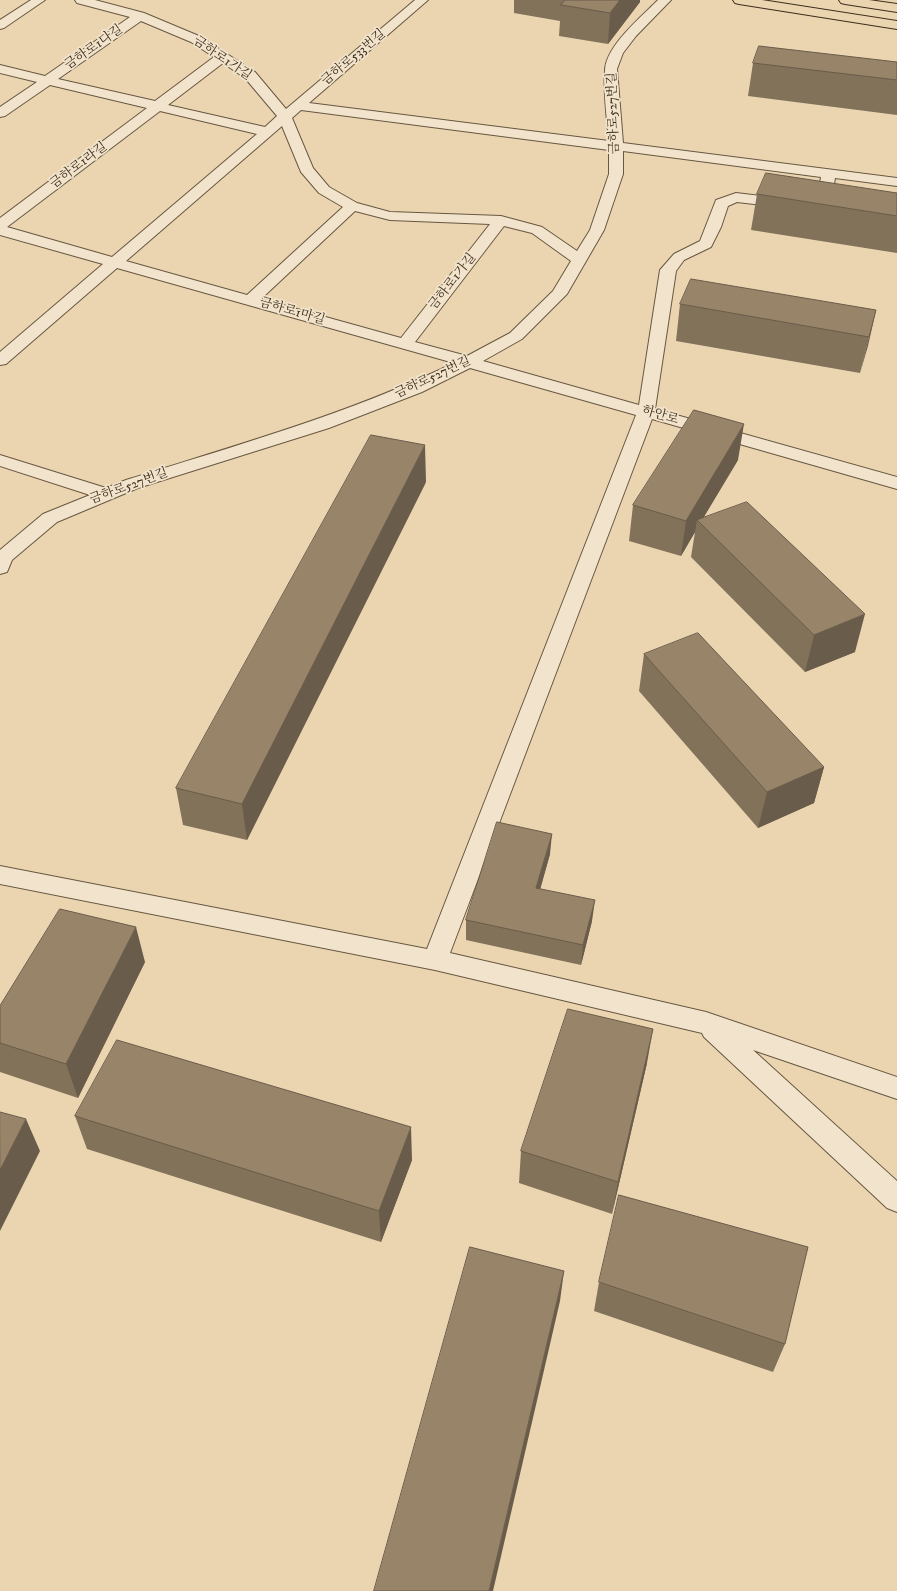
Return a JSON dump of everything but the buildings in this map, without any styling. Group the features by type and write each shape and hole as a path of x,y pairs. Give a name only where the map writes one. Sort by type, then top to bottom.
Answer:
{"main road":[{"path":"738,0 897,25"},
{"path":"845,0 897,8"}],"street":[{"path":"0,25 39,0"},
{"name":"금하로1가길","path":"81,0 140,16 195,39 250,75 285,117 306,169 324,190 352,206 390,216 501,220 537,230 578,260"},
{"name":"금하로533번길","path":"285,117 422,0"},
{"name":"금하로527번길","path":"0,568 4,557 50,518 132,484 323,424 416,388 469,362 516,336 559,294 597,230 616,174 616,147 611,69 617,52 632,33 665,0"},
{"path":"867,3 897,3"},
{"name":"금하로1다길","path":"0,113 140,16"},
{"name":"금하로1라길","path":"0,225 222,57"},
{"path":"0,69 48,80"},
{"name":"금하로1다길","path":"48,80 157,106"},
{"path":"157,106 267,132"},
{"path":"298,106 897,182"},
{"path":"0,360 285,117"},
{"path":"435,960 646,412 668,270 679,257 706,244 714,227 721,203 736,197 805,206 825,197 829,173"},
{"path":"250,300 352,206"},
{"name":"금하로1가길","path":"405,344 501,220"},
{"path":"0,230 114,262"},
{"name":"금하로1마길","path":"114,262 469,362"},
{"name":"하안로","path":"469,362 897,483"},
{"path":"0,460 106,494"},
{"path":"0,875 435,960 706,1023 897,1088"},
{"path":"706,1023 897,1199"}]}
